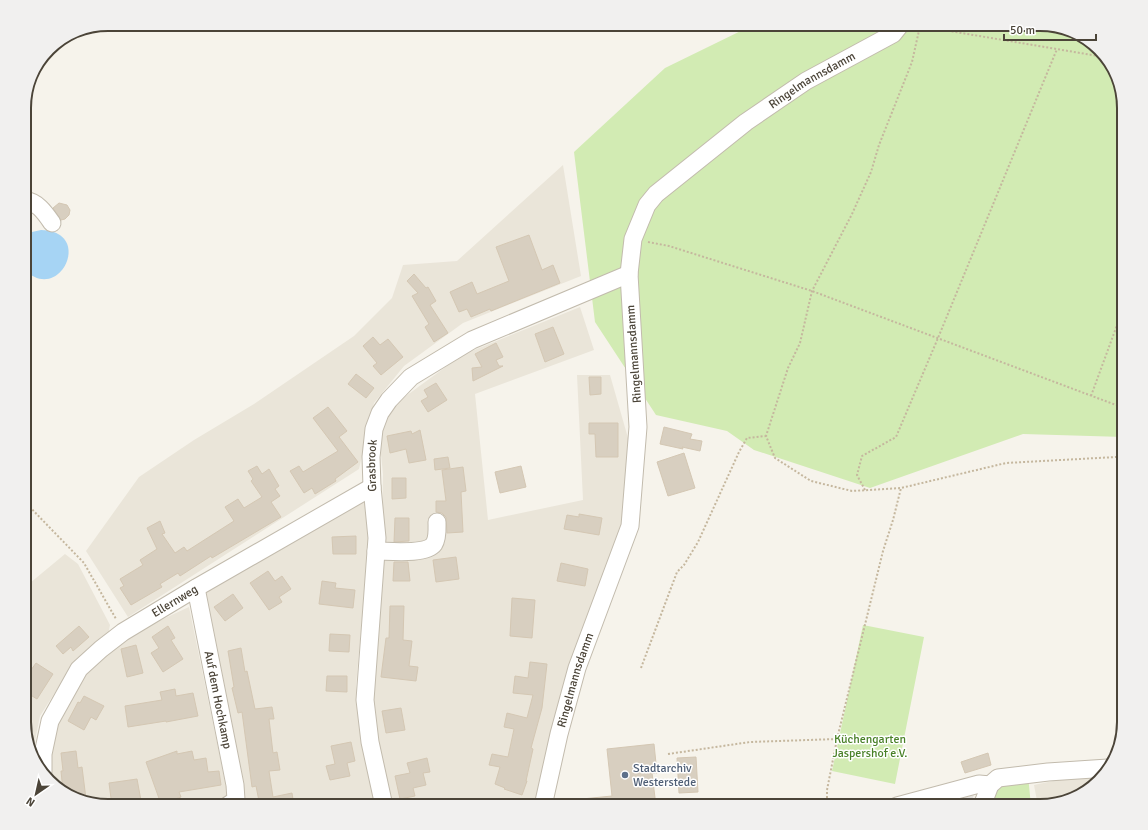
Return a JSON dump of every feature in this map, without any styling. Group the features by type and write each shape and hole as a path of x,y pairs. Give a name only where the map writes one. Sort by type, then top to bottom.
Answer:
{"street":[{"name":"Ringelmannsdamm","path":"545,799 559,734 577,668 630,526 638,427 629,274 633,239 647,205 656,194 746,122 806,81 893,34 895,31"},
{"path":"31,201 44,210 52,223"},
{"name":"Grasbrook","path":"382,799 370,742 365,700 377,538 371,458 374,429 380,413 388,400 411,377 472,340 629,274"},
{"name":"Ellernweg","path":"43,763 43,754 50,721 79,669 101,648 123,632 196,588 372,487"},
{"path":"376,551 405,552 428,548 434,544 437,522"},
{"name":"Auf dem Hochkamp","path":"196,588 235,785 236,799"},
{"path":"985,799 990,785 998,778 1048,772 1101,768"},
{"path":"923,799 979,784 990,785"}],"path":[{"path":"919,31 912,62 879,145 871,172 852,214 812,291 800,343 788,368 766,436 775,458 811,481 852,491 901,488 1006,463 1117,457"},
{"path":"950,31 1098,57"},
{"path":"866,490 857,475 862,456 896,437 1057,49"},
{"path":"633,239 669,246 812,291 1117,405"},
{"path":"1091,396 1117,325"},
{"path":"641,668 677,572 684,565 698,542 739,452 747,438 766,436"},
{"path":"827,799 826,790 837,739 882,551 893,520 901,488"},
{"path":"31,508 84,563 123,632"},
{"path":"668,754 750,742 837,739"}],"shaded area":[{"path":"563,165 581,276 463,323 404,366 374,403 359,469 128,617 86,551 139,477 194,440 254,404 354,336 392,298 403,265 457,261"},
{"path":"580,307 594,350 475,394 488,520 583,500 577,375 610,375 628,438 630,526 577,668 535,799 389,799 375,742 372,690 381,579 383,474 379,435 395,404 462,355"},
{"path":"364,499 370,526 356,686 375,799 245,799 206,592"},
{"path":"65,554 78,564 110,625 108,635 73,664 40,716 34,744 31,727 31,582"},
{"path":"189,607 228,796 219,799 108,799 83,795 65,786 56,779 56,774 51,774 49,771 54,728 88,671 135,632"},
{"path":"1097,774 1083,786 1065,795 1037,799 1034,785 1081,775"},
{"path":"974,795 972,799 958,799"}],"green space":[{"path":"741,31 1040,31 1065,35 1079,41 1095,53 1104,65 1113,83 1117,108 1117,437 1023,434 870,488 754,450 727,431 656,415 595,322 574,152 665,68"},
{"name":"Küchengarten Jaspershof e.V.","path":"863,625 924,637 895,784 832,771"},
{"path":"1028,775 1030,799 985,799 992,786"}],"water":[{"path":"41,230 57,233 66,242 69,253 66,264 59,273 49,279 37,278 31,274 32,232"}],"building":[{"path":"59,203 67,205 70,210 69,215 65,219 61,220 53,208"},
{"path":"529,235 542,270 553,265 560,283 491,311 490,309 471,317 467,309 459,312 450,292 472,282 477,294 509,281 496,247"},
{"path":"414,274 426,288 428,287 436,301 430,305 448,333 434,342 425,327 429,324 412,296 418,293 407,281"},
{"path":"553,327 564,354 545,362 535,334"},
{"path":"373,337 380,345 388,339 403,357 381,375 373,366 377,363 363,346"},
{"path":"496,343 503,357 496,360 499,366 503,366 473,381 472,368 482,367 475,354"},
{"path":"356,374 374,388 366,398 348,384"},
{"path":"589,377 601,377 601,394 590,395"},
{"path":"436,383 447,400 428,412 421,401 428,397 424,390"},
{"path":"328,407 347,431 339,437 358,462 335,479 336,481 315,494 312,488 304,493 290,471 299,466 303,472 338,451 313,418"},
{"path":"589,423 618,423 618,457 596,457 595,434 589,434"},
{"path":"664,427 692,434 690,439 702,441 700,451 660,444"},
{"path":"420,430 426,460 409,463 406,449 390,453 387,436 411,431 412,434"},
{"path":"684,453 695,488 668,496 657,462"},
{"path":"448,457 450,468 435,470 434,459"},
{"path":"257,466 262,474 269,469 279,486 275,489 280,496 271,502 281,517 212,558 211,556 180,576 178,573 160,584 162,587 131,605 120,588 124,586 120,579 143,565 140,560 157,549 147,528 160,521 165,533 162,534 175,553 184,547 187,551 234,521 225,507 238,499 244,508 262,497 251,481 253,479 248,471"},
{"path":"521,466 526,487 500,493 495,472"},
{"path":"463,467 466,491 461,492 463,532 447,533 446,517 442,513 436,512 436,501 446,501 442,470"},
{"path":"392,478 406,478 406,498 392,499"},
{"path":"579,514 602,518 599,535 564,529 567,515 579,517"},
{"path":"395,518 409,518 409,541 394,542"},
{"path":"356,536 356,554 333,554 332,537"},
{"path":"456,557 459,579 436,582 433,560"},
{"path":"394,562 408,562 410,581 393,581"},
{"path":"561,563 588,569 585,586 557,581"},
{"path":"268,571 275,581 282,576 291,589 279,597 282,602 269,610 250,583"},
{"path":"322,581 336,583 335,588 355,590 353,608 319,604"},
{"path":"233,594 243,608 225,621 214,607"},
{"path":"512,598 535,600 532,638 510,636"},
{"path":"390,606 404,606 403,640 412,641 409,666 418,667 416,681 381,677 386,638 389,638"},
{"path":"79,626 89,637 73,651 71,647 63,654 56,646"},
{"path":"168,626 175,638 171,640 183,659 163,672 151,653 159,648 152,637"},
{"path":"330,634 350,635 349,652 329,651"},
{"path":"136,645 143,673 127,677 121,649"},
{"path":"241,648 245,672 247,671 255,709 272,707 274,719 269,719 273,753 277,752 280,770 269,771 273,797 292,793 293,799 259,799 256,786 252,787 242,712 238,713 232,688 234,687 228,651"},
{"path":"530,662 547,664 542,708 531,748 533,749 527,781 522,795 504,789 505,788 495,784 500,767 489,765 492,754 508,757 514,729 504,727 507,713 527,718 533,695 513,693 515,676 528,678"},
{"path":"36,663 53,674 37,699 31,695 31,670"},
{"path":"327,676 347,676 347,692 326,691"},
{"path":"175,689 176,696 193,693 198,716 128,727 125,706 162,700 160,692"},
{"path":"84,696 104,706 96,720 91,717 84,730 68,721 78,702 80,703"},
{"path":"401,708 405,730 386,733 382,711"},
{"path":"351,742 355,761 347,763 350,776 330,780 326,766 335,764 331,746"},
{"name":"Stadtarchiv Westerstede","path":"654,744 657,773 652,773 655,799 582,799 612,796 607,749"},
{"path":"76,751 78,768 82,767 86,796 62,784 61,771 63,771 61,753"},
{"path":"177,751 177,754 192,751 194,760 206,758 208,772 219,771 221,785 179,792 181,797 175,799 159,799 146,762"},
{"path":"988,753 991,765 965,773 961,762"},
{"path":"696,757 698,792 679,793 677,758"},
{"path":"427,758 430,772 423,773 426,785 413,788 415,796 400,799 395,776 410,773 407,763"},
{"path":"137,779 141,799 111,799 109,783"}],"place":[{"name":"Stadtarchiv Westerstede","path":"625,775"}]}
